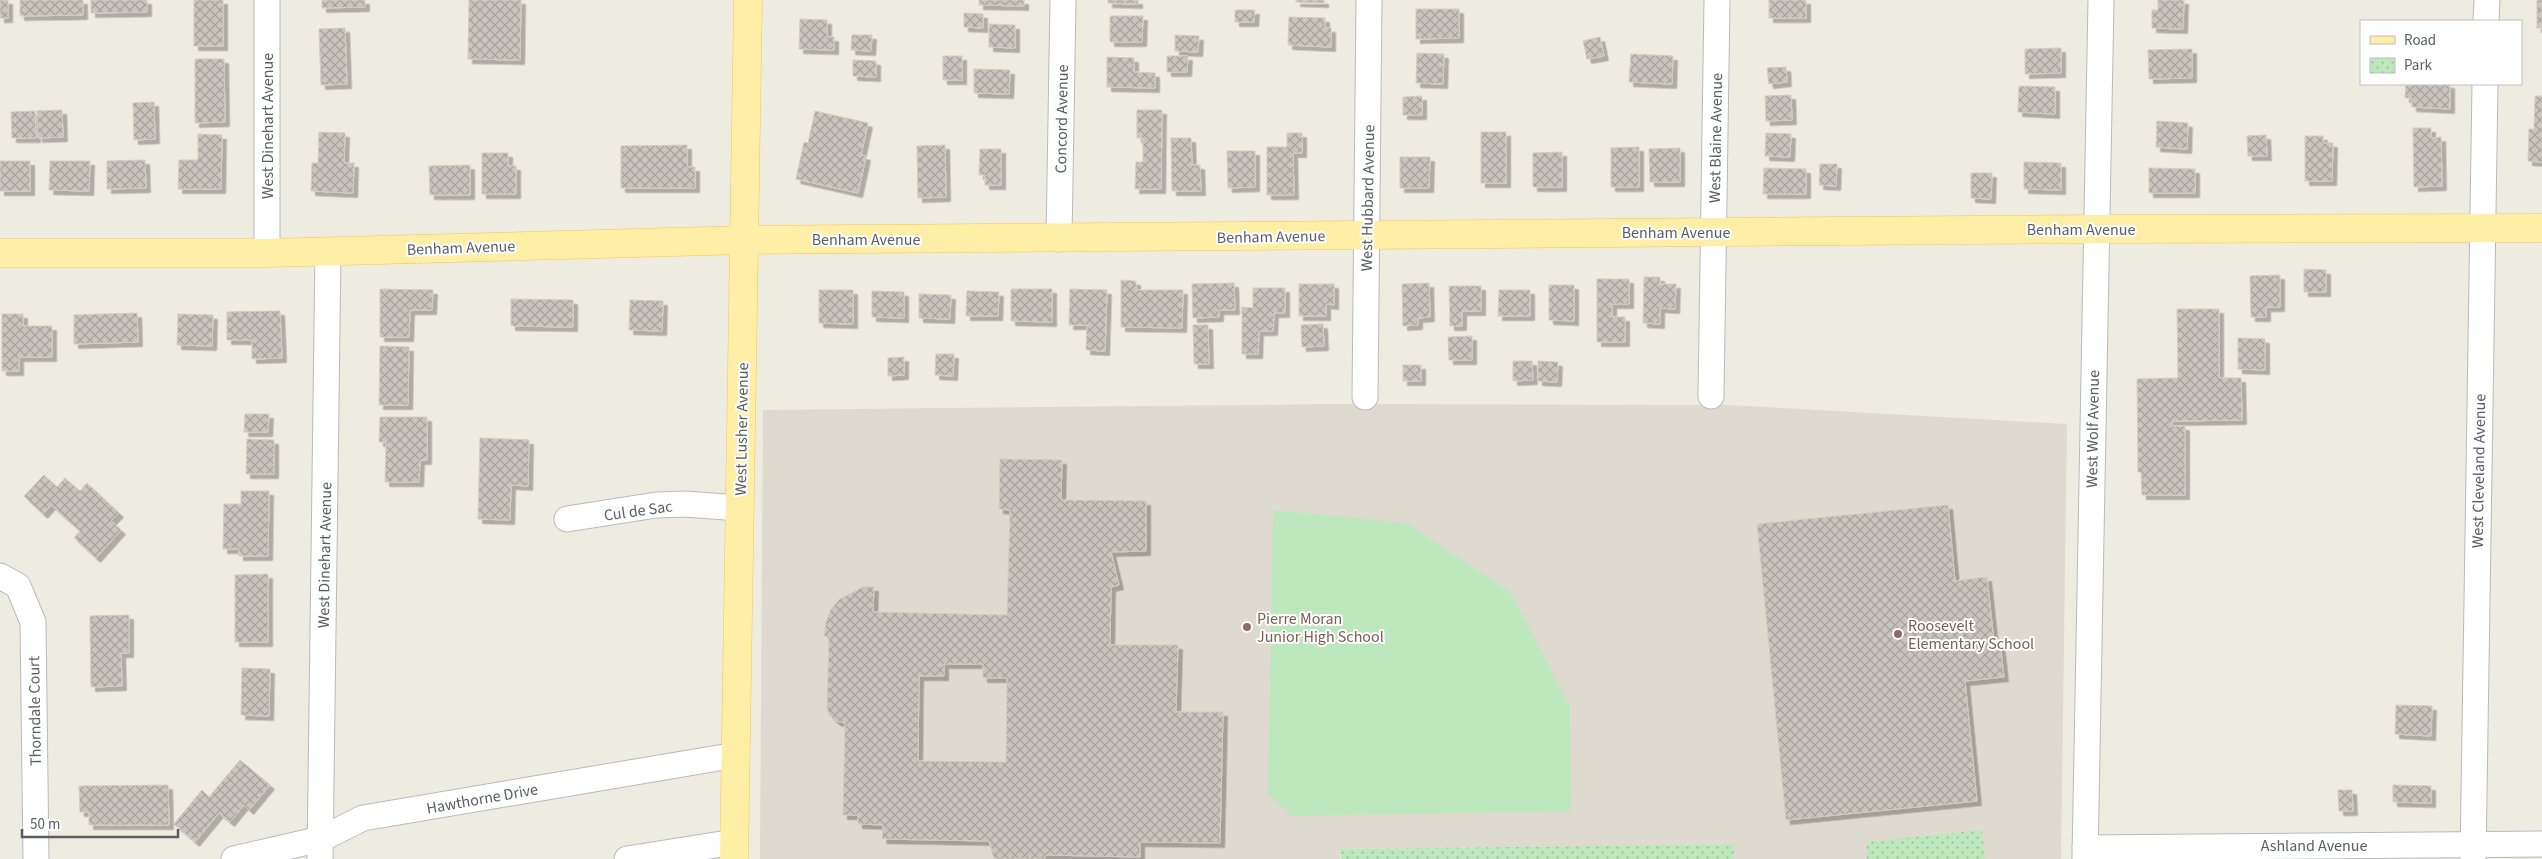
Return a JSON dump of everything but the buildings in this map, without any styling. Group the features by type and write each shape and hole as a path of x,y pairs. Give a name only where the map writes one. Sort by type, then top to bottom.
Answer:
{"main road":[{"name":"West Lusher Avenue","path":"734,851 739,508 746,240 748,0"},
{"name":"Benham Avenue","path":"0,253 328,251 746,240 1059,239 1366,234 2096,229 2542,228"}],"street":[{"name":"West Dinehart Avenue","path":"267,0 267,252"},
{"name":"Concord Avenue","path":"1059,239 1062,0"},
{"name":"West Hubbard Avenue","path":"1365,397 1369,0"},
{"name":"West Blaine Avenue","path":"1711,396 1716,0"},
{"name":"West Wolf Avenue","path":"2085,854 2101,0"},
{"path":"2486,0 2486,20"},
{"name":"West Cleveland Avenue","path":"2473,851 2485,85"},
{"name":"West Dinehart Avenue","path":"320,849 328,251"},
{"name":"Cul de Sac","path":"568,519 656,505 685,504 739,508"},
{"name":"Thorndale Court","path":"0,576 18,586 33,622 36,859"},
{"name":"Hawthorne Drive","path":"234,859 320,849 363,818 736,756"},
{"name":"Ashland Avenue","path":"2085,854 2473,851 2542,844"},
{"path":"627,859 734,851"}],"shaded area":[{"name":"Pierre Moran Junior High School","path":"1333,404 1729,405 2067,424 2061,859 1734,859 1733,844 1340,849 1340,859 760,859 763,410"}],"green space":[{"path":"1273,510 1406,523 1510,592 1570,707 1571,811 1292,816 1268,794"},
{"path":"1982,830 1985,859 1867,859 1866,842"},
{"path":"1734,844 1734,859 1341,859 1340,849"}],"place":[{"name":"Pierre Moran Junior High School","path":"1247,627"},
{"name":"Roosevelt Elementary School","path":"1898,634"}]}
